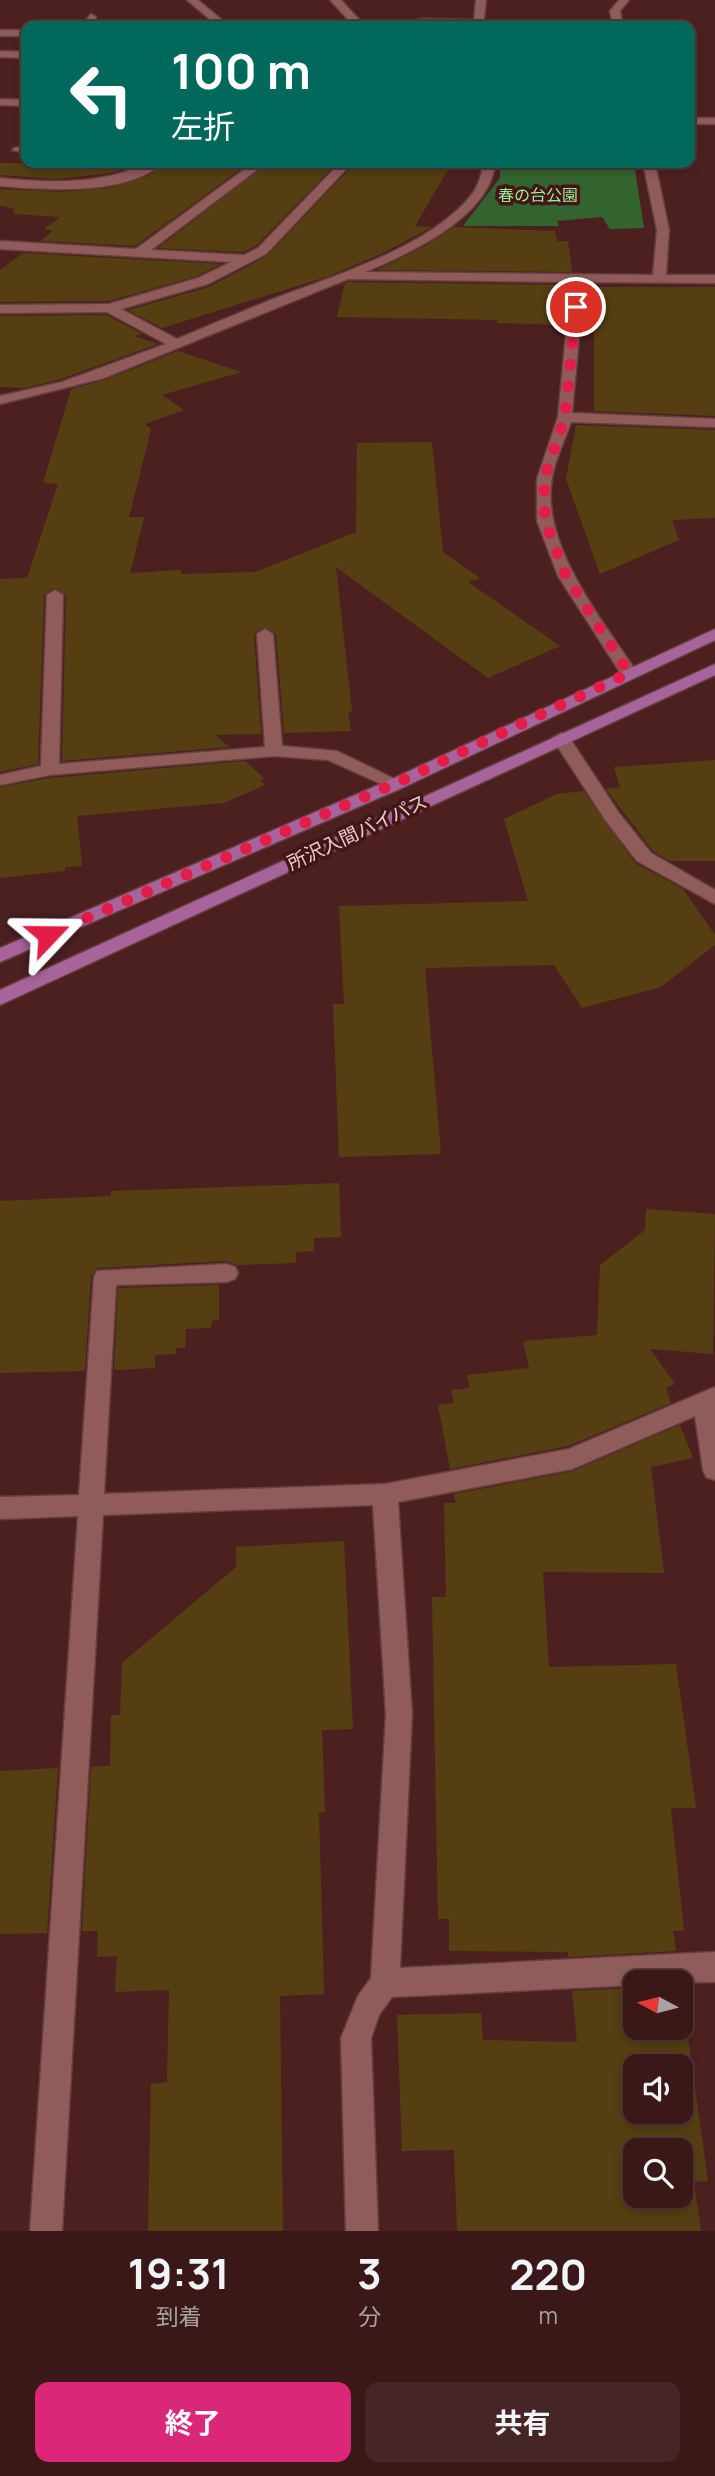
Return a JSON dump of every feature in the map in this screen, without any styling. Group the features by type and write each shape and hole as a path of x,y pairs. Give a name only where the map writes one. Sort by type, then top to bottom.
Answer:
{"main road":[{"name":"所沢入間バイパス","path":"0,956 396,783 715,634"},
{"name":"所沢入間バイパス","path":"0,998 715,669"}],"street":[{"path":"192,0 218,21"},
{"path":"335,0 355,21"},
{"path":"478,21 481,0"},
{"path":"617,21 615,11 624,0"},
{"path":"0,33 21,33"},
{"path":"0,54 21,55"},
{"path":"0,102 21,103"},
{"path":"695,121 715,121"},
{"path":"0,182 63,187 97,185 135,175 148,168"},
{"path":"140,252 253,168"},
{"path":"0,309 110,308 203,281 262,251 341,168"},
{"path":"0,400 53,390 94,377 344,276 423,238 464,209 484,187 488,168"},
{"path":"650,168 663,230 659,279"},
{"path":"0,245 249,259"},
{"path":"344,276 578,280 715,279"},
{"path":"578,280 565,417 544,479 545,521 566,576 629,673"},
{"path":"110,308 176,344"},
{"path":"565,417 715,423"},
{"path":"50,770 55,595"},
{"path":"265,634 274,751"},
{"path":"561,738 612,817 644,857 715,898"},
{"path":"0,780 50,770 274,751 331,755 396,783"},
{"path":"46,2231 105,1277 227,1273"},
{"path":"0,1508 385,1494 572,1459 709,1398 715,1470"},
{"path":"362,2231 356,2038 368,2006 385,1983 399,1714 385,1494"},
{"path":"385,1983 715,1967"}],"green space":[{"name":"春の台公園","path":"500,168 635,168 644,228 610,229 602,217 557,221 559,226 463,226 500,178"}],"building":[{"path":"0,163 21,163 21,168 126,168 111,173 57,179 0,175"},
{"path":"158,168 242,168 135,246 40,241 53,231 44,229 60,217 14,214 13,208 0,206 0,189 62,192 108,188 148,176"},
{"path":"262,168 332,168 256,246 243,252 158,248"},
{"path":"350,168 449,168 415,226 432,227 381,254 326,277 162,328 128,310 209,287 267,256"},
{"path":"454,227 555,231 557,241 568,241 572,272 377,270 425,246"},
{"path":"23,253 221,264 197,276 109,301 0,302 0,270"},
{"path":"345,283 568,285 564,325 497,323 497,320 337,317"},
{"path":"594,287 715,287 715,416 594,411"},
{"path":"106,315 142,334 134,336 158,344 61,379 25,388 0,387 0,316"},
{"path":"178,351 241,372 162,395 184,410 145,424 151,429 129,517 144,517 130,573 181,570 181,574 255,572 356,532 357,443 432,442 443,552 480,578 468,582 560,646 488,678 336,567 352,712 348,712 351,731 284,733 276,634 264,627 254,634 261,734 216,735 229,747 62,761 66,595 54,588 44,595 38,764 0,772 0,579 27,578 58,484 43,483 71,389 105,380"},
{"path":"576,425 715,430 715,518 672,520 679,540 600,574 566,479"},
{"path":"715,760 715,861 670,861 653,851 606,789 620,787 614,767"},
{"path":"245,761 265,779 260,780 265,785 224,803 77,816 82,866 65,867 65,871 0,878 0,787 50,778"},
{"path":"584,791 635,863 683,889 715,935 715,945 661,987 582,1008 554,965 425,968 441,1154 339,1157 333,1004 344,1004 339,906 528,901 504,819 557,794"},
{"path":"339,1183 341,1237 314,1238 314,1251 296,1252 296,1263 237,1265 227,1261 97,1268 91,1277 85,1371 0,1373 0,1201 111,1196 111,1191"},
{"path":"646,1209 715,1214 713,1354 650,1349 675,1384 666,1388 671,1403 568,1446 450,1469 438,1405 454,1403 451,1390 470,1388 467,1375 529,1368 523,1341 597,1335 600,1265 645,1230"},
{"path":"219,1285 219,1320 212,1321 211,1328 186,1329 185,1348 176,1348 176,1354 155,1355 155,1368 114,1370 118,1288"},
{"path":"680,1425 693,1458 651,1467 664,1573 543,1572 549,1667 676,1664 696,1808 671,1808 684,1931 673,1931 676,1951 568,1957 568,1952 449,1951 449,1919 438,1919 432,1597 446,1597 444,1503 456,1503 454,1494 573,1471"},
{"path":"344,1541 353,1729 322,1730 325,1812 319,1813 324,1994 280,1996 283,2231 148,2231 151,2084 167,2082 169,1990 115,1992 117,1956 97,1957 98,1931 82,1931 91,1767 110,1766 111,1715 120,1715 122,1663 236,1567 236,1547"},
{"path":"58,1768 47,1933 0,1934 0,1771"},
{"path":"623,1989 623,2040 688,2040 690,2054 623,2054 623,2124 693,2124 693,2074 708,2181 694,2182 701,2231 457,2231 454,2150 402,2151 397,2015 481,2013 483,2040 577,2042 572,1991"}],"route":[{"path":"48,935 396,783 629,673 566,576 545,521 544,479 565,417 576,307"}]}
